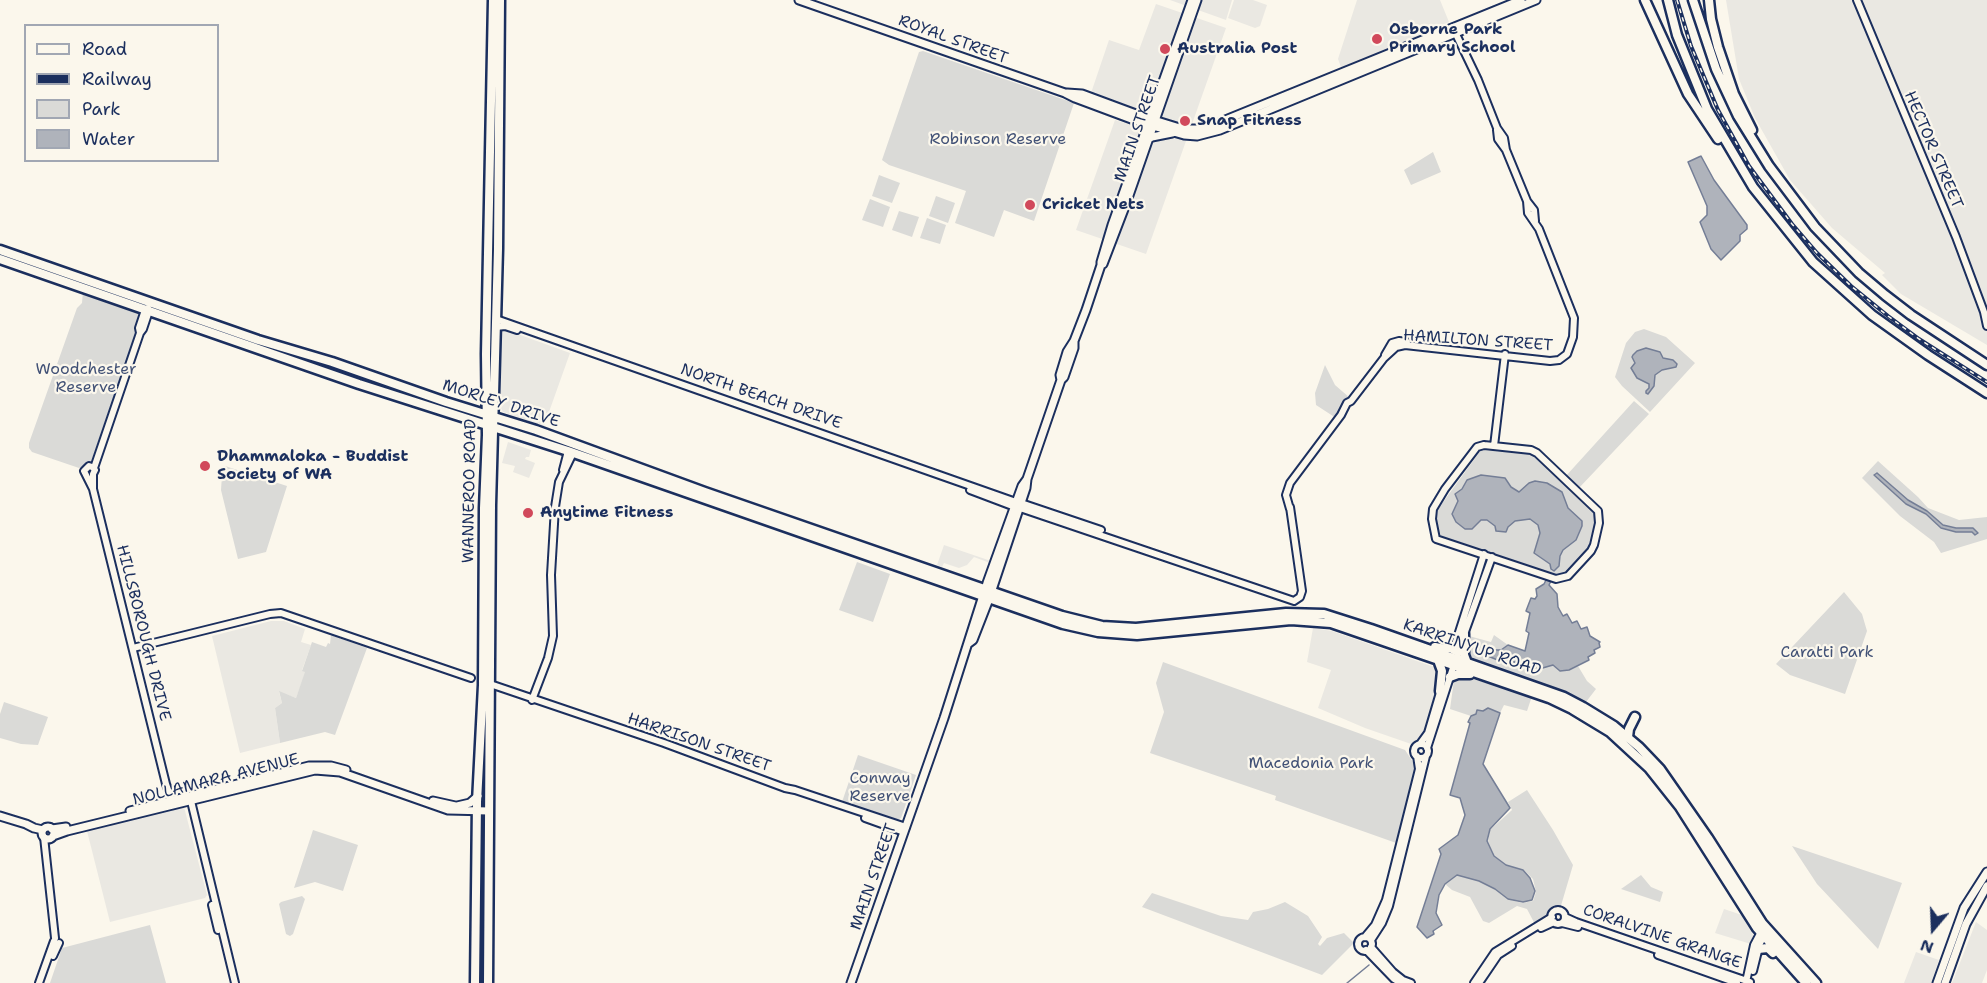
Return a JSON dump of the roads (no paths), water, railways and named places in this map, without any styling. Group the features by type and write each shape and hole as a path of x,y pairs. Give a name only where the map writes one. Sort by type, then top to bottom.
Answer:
{"highway":[{"name":"WANNEROO ROAD","path":"476,983 477,809 486,687 491,505 493,0"},
{"name":"WANNEROO ROAD","path":"490,415 496,323 500,0"},
{"path":"1645,0 1688,94 1753,188 1813,262 1894,332 1987,393"},
{"path":"1668,0 1692,76 1707,109 1738,165"},
{"path":"1693,0 1709,50 1726,92 1744,127 1769,166 1815,227 1859,273 1911,315 1987,365"},
{"path":"1709,0 1714,34 1726,72 1734,94 1769,166"},
{"name":"MORLEY DRIVE","path":"0,250 330,374 571,452 987,594"},
{"name":"MORLEY DRIVE","path":"0,259 332,362 536,430 987,594"},
{"path":"304,354 326,363 330,374"},
{"path":"332,362 335,371 354,382"},
{"path":"536,430 539,440 558,448"},
{"name":"KARRINYUP ROAD","path":"987,594 1102,626 1149,628 1286,613 1337,617 1417,645 1491,678 1557,702 1617,737 1659,779 1785,961 1806,983"},
{"name":"KARRINYUP ROAD","path":"987,594 1063,624 1116,635 1151,635 1291,620 1321,621 1354,630 1438,660 1467,663 1564,697 1600,717 1628,737 1660,769 1708,838 1764,931 1816,983"},
{"path":"1464,634 1464,655 1467,663"},
{"path":"1417,645 1441,649 1454,646"},
{"path":"1438,660 1442,671 1440,691"},
{"path":"1450,677 1464,673 1491,678"},
{"name":"WANNEROO ROAD","path":"486,687 489,810 488,983"},
{"path":"1628,737 1635,717"},
{"path":"1708,838 1705,842 1715,861"},
{"path":"1758,950 1768,948 1785,961"}],"main road":[{"name":"ROYAL STREET","path":"799,0 1152,123"},
{"name":"MAIN STREET","path":"1130,184 1148,140 1192,0"},
{"name":"MAIN STREET","path":"851,983 969,643 973,640 1018,505 1022,486 1027,479 1064,377 1101,265 1111,248 1123,203 1197,0"},
{"path":"1152,123 1174,132 1197,136 1212,133 1521,0"},
{"path":"1152,123 1193,130 1212,127 1456,29 1536,0"},
{"path":"1148,140 1174,132"},
{"name":"NOLLAMARA AVENUE","path":"188,798 309,766 325,765 340,768 429,800 489,810"},
{"name":"NOLLAMARA AVENUE","path":"47,834 188,798 322,770 340,772 448,810 477,809"},
{"path":"455,806 470,803 478,796"},
{"path":"463,811 472,815 477,824"},
{"path":"0,818 47,834"},
{"path":"1944,978 1964,908 1987,872"},
{"path":"1937,983 1944,978 1968,918 1987,886"}],"street":[{"name":"HECTOR STREET","path":"1857,0 1956,237 1986,314 1987,326"},
{"name":"HAMILTON STREET","path":"1290,598 1297,601 1302,591 1290,509 1290,490 1294,479 1347,404 1352,401 1384,358 1391,344 1399,341 1505,355 1553,358 1567,349 1573,337 1574,318 1536,222 1534,210 1527,201 1506,150 1504,138 1497,128 1464,48 1465,44 1456,29"},
{"name":"HILLSBOROUGH DRIVE","path":"149,306 148,315 91,471 93,489 171,802"},
{"name":"NORTH BEACH DRIVE","path":"496,323 1290,598"},
{"path":"1494,446 1505,355"},
{"path":"1494,446 1531,450 1537,453 1598,511 1600,517 1594,545 1568,576 1556,579 1436,539 1433,509 1445,489 1477,447 1494,446"},
{"path":"534,701 557,633 551,574 556,496 571,452"},
{"path":"1478,585 1484,554"},
{"path":"1368,944 1386,900 1419,769 1414,750 1429,734 1450,677 1454,646 1478,585 1492,557"},
{"path":"1368,944 1382,923 1389,906 1428,752 1429,734 1440,691 1464,634 1470,608"},
{"path":"133,648 281,613 471,678"},
{"name":"HARRISON STREET","path":"486,687 664,743 905,829"},
{"path":"1420,744 1424,744 1427,748"},
{"path":"1417,756 1421,758 1426,756"},
{"path":"188,798 233,983"},
{"path":"41,983 57,940 47,834"},
{"name":"CORALVINE GRANGE","path":"1553,920 1554,912 1558,910 1563,912 1564,920"},
{"path":"1474,983 1497,950 1553,920"},
{"name":"CORALVINE GRANGE","path":"1479,983 1498,955 1553,920 1564,920 1586,926 1748,982"},
{"name":"CORALVINE GRANGE","path":"1564,920 1737,983"},
{"path":"1748,982 1764,931"},
{"path":"1748,982 1754,945 1764,931"},
{"path":"1368,944 1394,979 1401,983"},
{"path":"1368,944 1393,972 1402,980 1411,983"}],"water":[{"path":"1701,156 1714,180 1747,225 1747,229 1740,235 1740,241 1721,260 1711,249 1700,222 1707,215 1707,206 1688,162"},
{"path":"1646,348 1660,352 1663,358 1673,360 1677,364 1676,367 1662,370 1655,375 1654,386 1648,394 1646,391 1649,384 1637,378 1631,368 1635,363 1633,355"},
{"path":"1877,473 1908,500 1927,511 1943,525 1973,528 1978,533 1975,535 1972,532 1956,532 1941,528 1926,514 1906,504 1874,475"},
{"path":"1481,475 1505,478 1511,487 1519,492 1535,481 1547,483 1562,492 1568,508 1582,521 1582,526 1576,540 1563,550 1559,566 1554,571 1550,564 1534,553 1540,533 1538,525 1530,519 1515,521 1506,532 1496,531 1495,526 1487,520 1481,520 1472,529 1465,529 1456,522 1452,514 1458,501 1455,494 1462,489 1467,480"},
{"path":"1546,580 1551,581 1549,585 1557,594 1558,607 1563,616 1567,614 1572,623 1577,621 1581,629 1587,627 1590,636 1600,642 1600,647 1594,650 1595,653 1588,657 1589,660 1569,670 1560,671 1553,665 1539,669 1528,668 1512,661 1500,661 1483,654 1484,650 1501,650 1508,645 1525,651 1530,613 1526,611 1531,598 1535,599 1537,596 1536,589"},
{"path":"1488,708 1500,713 1483,764 1510,808 1490,829 1487,841 1494,856 1506,865 1523,870 1530,878 1535,891 1532,900 1523,902 1508,899 1479,881 1457,875 1445,884 1439,895 1436,913 1442,925 1427,938 1417,927 1441,854 1439,849 1458,835 1465,815 1460,798 1450,795 1470,723 1468,722 1477,710 1483,711"}],"waterway":[{"path":"1347,983 1369,965"}],"railway":[{"path":"1677,0 1691,46 1718,110 1749,166 1792,224 1817,253 1851,286 1888,316 1919,339 1987,382"}],"place":[{"name":"Osborne Park Primary School","path":"1377,39"},
{"name":"Australia Post","path":"1165,49"},
{"name":"Snap Fitness","path":"1185,121"},
{"name":"Cricket Nets","path":"1030,205"},
{"name":"Dhammaloka - Buddist Society of WA","path":"205,466"},
{"name":"Anytime Fitness","path":"528,513"}],"park label":[{"name":"Robinson Reserve","path":"998,140"},
{"name":"Woodchester Reserve","path":"86,379"},
{"name":"Caratti Park","path":"1827,653"},
{"name":"Macedonia Park","path":"1311,764"},
{"name":"Conway Reserve","path":"880,788"}]}
